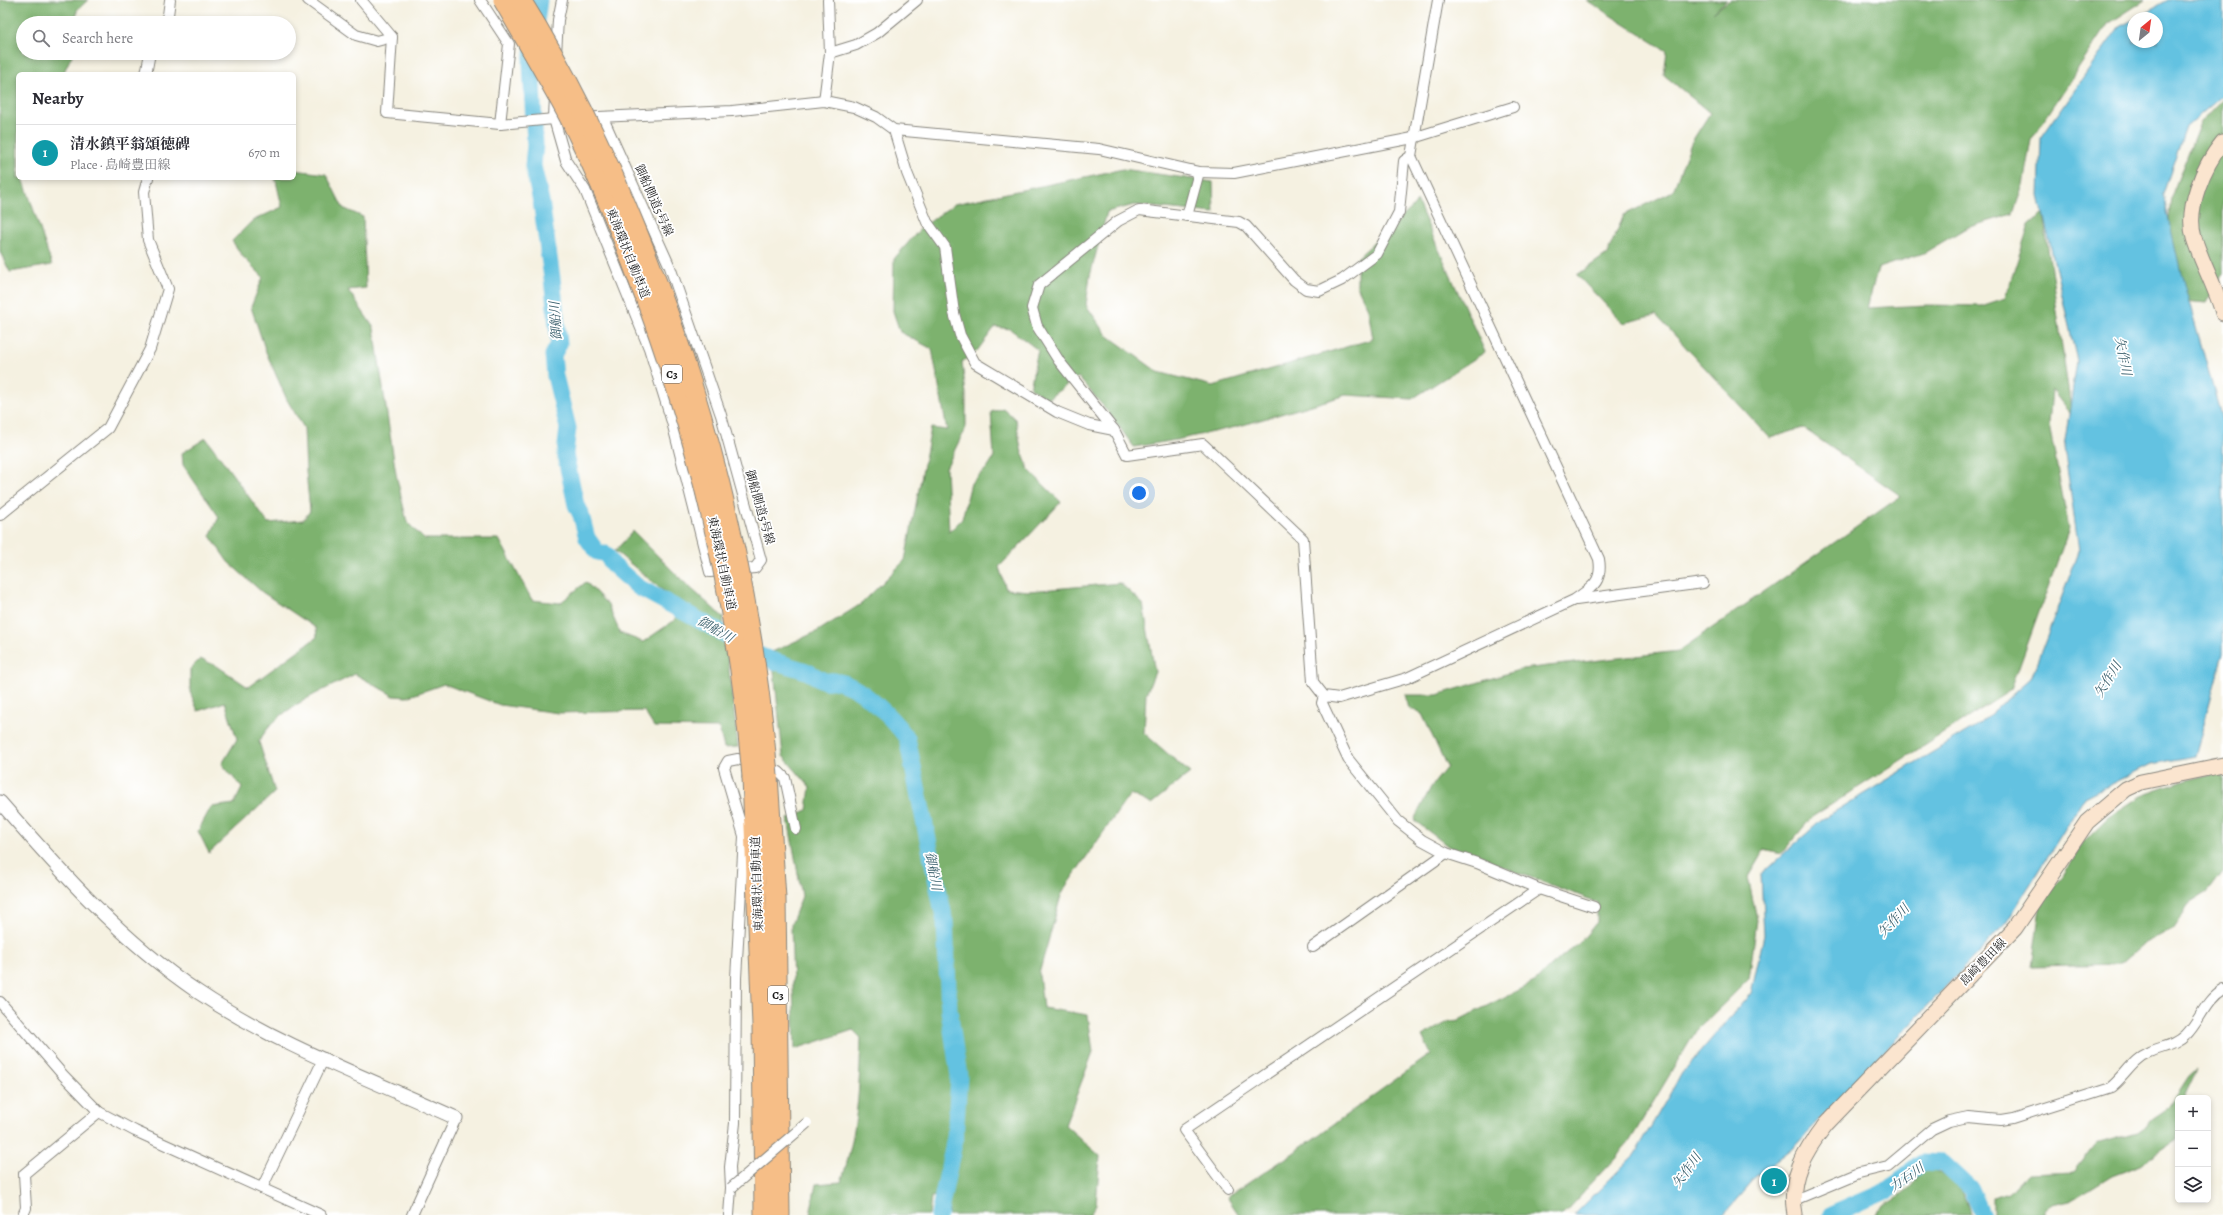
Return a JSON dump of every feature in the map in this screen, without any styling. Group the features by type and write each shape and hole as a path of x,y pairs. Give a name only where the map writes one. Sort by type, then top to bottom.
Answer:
{"highway":[{"name":"東海環状自動車道","path":"503,0 570,120 596,176 644,293 679,395 707,493 725,577 760,777 776,898 780,1215"},
{"name":"東海環状自動車道","path":"521,0 567,79 618,185 665,300 694,390 722,490 748,615 760,695 761,1002 764,1215"}],"main road":[{"path":"2223,142 2202,175 2191,221 2194,238 2223,313"},
{"name":"島崎豊田線","path":"1793,1207 1796,1172 1807,1148 1826,1124 2015,928 2087,822 2126,789 2140,782 2223,765"}],"street":[{"path":"168,16 170,0"},
{"path":"308,0 356,35 377,41 392,37"},
{"path":"361,0 392,37 387,113 500,124 732,111 824,101 854,107 876,117 894,130 1099,149 1199,172 1234,173 1413,138 1513,107"},
{"path":"480,0 509,44 500,124"},
{"name":"御船側道5号線","path":"562,0 558,20 551,120 566,162 585,190 649,348 672,422 710,572 756,568 762,560 721,415 670,267 603,118"},
{"path":"824,101 830,53 828,0"},
{"path":"830,53 856,45 877,33 917,0"},
{"path":"1411,156 1404,161 1399,212 1377,254 1342,280 1319,291 1306,289 1294,280 1246,226 1239,222 1139,210 1118,221 1040,285 1032,308 1037,326 1059,361 1114,430 1127,455 1203,444 1303,539 1313,682 1324,696 1339,698 1407,678 1574,600 1593,587 1598,580 1601,570 1599,559 1411,156 1438,0"},
{"path":"146,72 149,60"},
{"path":"894,130 907,173 927,222 944,248 954,313 960,335 975,363 1057,412 1089,425 1114,430"},
{"path":"1187,216 1199,172"},
{"path":"0,515 108,428 150,349 168,289 148,240 144,192 147,180"},
{"path":"618,270 670,267"},
{"path":"672,422 721,415"},
{"path":"1574,600 1703,583"},
{"path":"1324,696 1322,703 1348,759 1398,820 1422,840 1446,853 1477,863 1539,889 1594,907"},
{"path":"729,1215 731,1188 730,1167 736,1110 736,978 744,836 724,768 728,761 738,759 779,772 785,778 796,829"},
{"path":"0,802 64,875 130,939 198,992 264,1030 456,1118 412,1215"},
{"path":"1313,947 1446,853"},
{"path":"1228,1190 1184,1130 1539,889"},
{"path":"1793,1207 1852,1175 1888,1166 1932,1129 1948,1121 1968,1117 2001,1120 2013,1118 2111,1087 2121,1079 2135,1062 2150,1052 2178,1042 2187,1034 2206,1006 2223,990"},
{"path":"1,1006 73,1086 99,1112 135,1131 321,1215"},
{"path":"262,1188 324,1058"},
{"path":"23,1215 26,1208 24,1174 99,1112"},
{"path":"731,1188 807,1123"}],"green space":[{"path":"0,0 88,0 77,10 77,16 16,16 16,60 70,60 64,72 16,72 16,180 24,180 52,265 10,272 0,252"},
{"path":"1586,0 1727,0 1712,13 1730,0 2145,0 2108,24 2031,140 2023,185 2013,214 1966,228 1924,253 1878,268 1867,308 1927,305 1981,306 2005,298 2029,225 2043,213 2072,416 2052,390 2049,425 2069,529 2011,690 1812,817 1781,854 1764,850 1748,877 1757,920 1749,979 1696,1031 1628,1144 1562,1215 1239,1215 1227,1197 1292,1154 1431,1054 1422,1036 1450,1021 1459,1020 1536,981 1549,967 1582,940 1597,922 1597,902 1449,847 1414,820 1431,787 1447,767 1422,714 1409,708 1405,695 1437,695 1522,669 1679,651 1901,496 1803,428 1770,438 1656,315 1623,323 1577,275 1607,254 1624,215 1673,191 1691,143 1710,113 1664,75 1667,51"},
{"path":"2223,99 2223,272 2207,303 2169,300 2164,269 2171,197 2200,123"},
{"path":"1123,169 1213,182 1214,213 1134,205 1107,212 1090,276 1086,305 1107,335 1158,372 1213,386 1373,339 1368,309 1357,286 1357,258 1413,207 1417,201 1485,352 1412,399 1346,395 1236,427 1176,440 1134,447 1104,407 1078,377 1047,399 1030,388 1038,350 1010,329 995,327 977,351 962,362 966,394 966,427 946,468 949,532 962,519 971,483 987,468 994,457 991,412 1003,408 1016,420 1021,449 1029,470 1061,502 999,567 1006,589 1029,591 1120,583 1143,604 1155,672 1146,694 1144,733 1190,773 1151,804 1130,794 1062,892 1039,974 1043,1008 1088,1015 1093,1052 1065,1125 1100,1156 1096,1204 1090,1215 948,1215 949,1194 931,1197 929,1215 810,1215 816,1184 841,1182 847,1163 857,1111 861,1038 853,1030 795,1049 791,925 802,896 788,819 807,810 810,787 783,756 772,652 818,631 861,604 905,560 931,428 947,430 932,349 900,332 893,311 894,259 920,229 954,204"},
{"path":"296,170 326,174 343,208 363,217 366,288 348,290 374,328 396,474 407,522 424,539 499,539 532,600 560,603 586,582 608,605 620,633 643,642 675,620 678,603 615,551 633,531 684,582 723,617 738,747 724,748 719,728 654,727 644,711 558,713 500,705 444,684 407,697 394,696 355,674 315,694 288,710 267,730 259,742 275,792 209,853 198,831 211,807 234,804 242,788 222,764 237,739 225,702 198,711 190,692 190,669 200,659 217,666 248,687 317,637 316,628 262,592 228,562 210,536 219,517 183,465 182,453 206,438 268,523 303,520 310,511 304,428 287,400 266,352 251,307 263,277 244,258 232,241 252,221 282,207 275,180 296,180"},
{"path":"2223,771 2223,872 2208,892 2189,904 2172,929 2144,944 2121,964 2032,966 2040,907 2065,874 2083,842 2107,818 2141,796 2180,782"},
{"path":"2197,1069 2185,1095 2176,1095 2189,1076"},
{"path":"2175,1097 2175,1141 2141,1164 2112,1175 2070,1201 2052,1205 2045,1210 2045,1215 1993,1215 1993,1198 2009,1193 2027,1174 2074,1172 2096,1144 2141,1131 2151,1120 2167,1109"},
{"path":"1929,1168 1951,1180 1965,1199 1970,1215 1875,1215 1881,1207 1907,1190 1925,1170"}],"water":[{"name":"矢作川","path":"2168,0 2223,0 2223,95 2186,127 2163,194 2181,273 2223,423 2223,654 2195,756 2151,764 2085,797 2006,923 1793,1148 1756,1177 1723,1215 1574,1215 1635,1154 1682,1073 1751,993 1764,935 1761,874 1824,818 1979,724 2031,678 2079,551 2064,447 2077,361 2039,196 2041,138 2119,27 2127,23 2127,48 2163,48 2163,12 2147,12"}],"waterway":[{"name":"御船川","path":"539,0 531,62 535,145 533,166 541,201 552,278 559,344 553,355 555,376 568,428 565,454 576,505 581,515 587,538 597,552 606,554 612,564 638,587 732,638 748,650 775,662 806,671 825,681 844,683 854,688 875,703 907,738 945,922 949,1010 959,1076 955,1138 939,1215"},
{"name":"力石川","path":"1831,1215 1886,1191 1923,1162 1943,1163 1971,1189 1982,1215"}],"place":[{"name":"清水鎮平翁頌徳碑","path":"1774,1181"}]}
